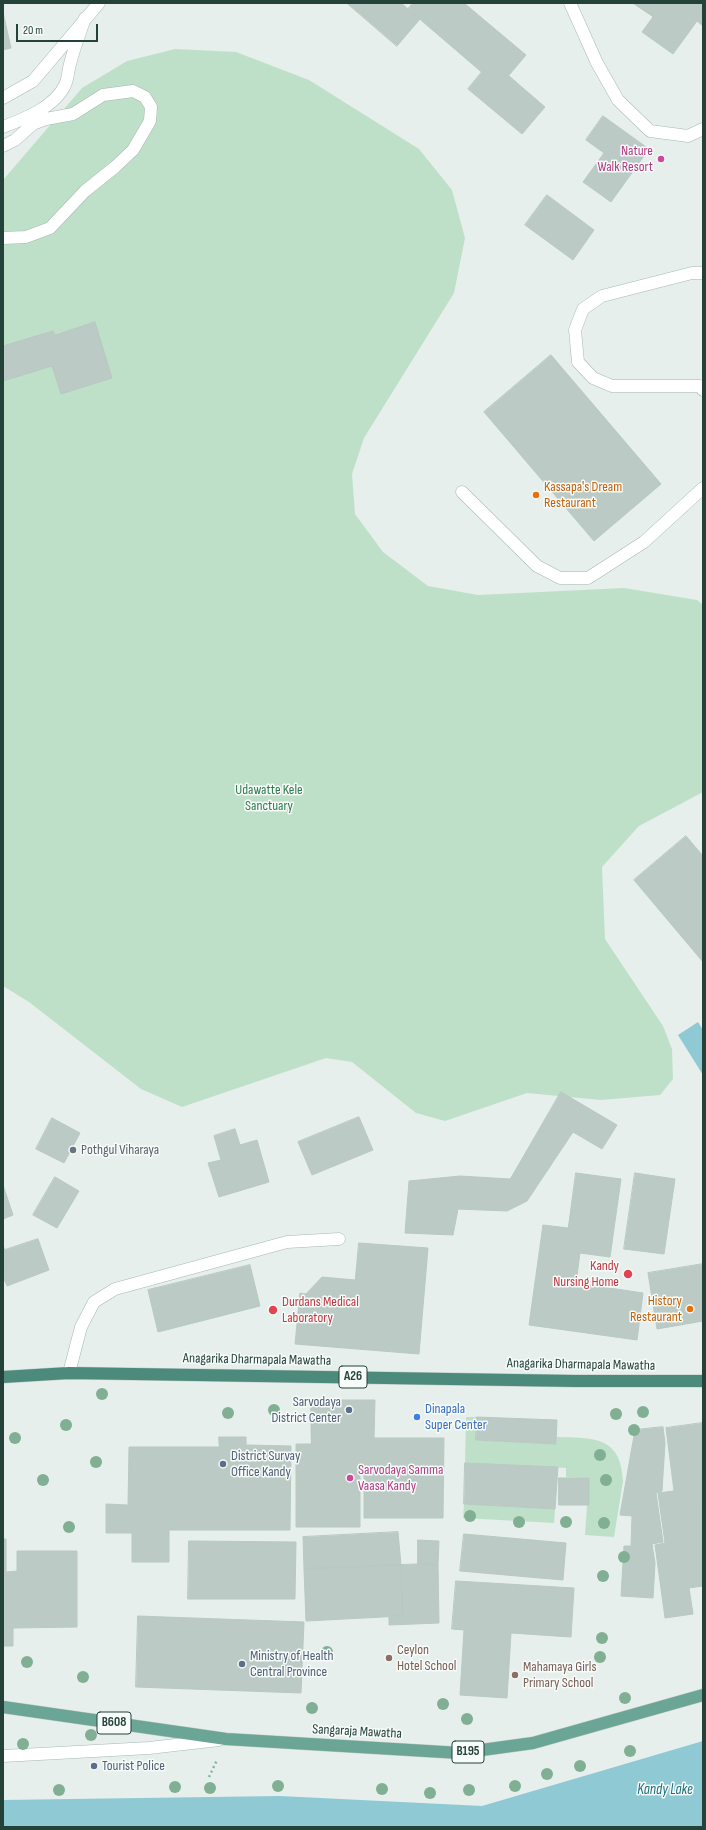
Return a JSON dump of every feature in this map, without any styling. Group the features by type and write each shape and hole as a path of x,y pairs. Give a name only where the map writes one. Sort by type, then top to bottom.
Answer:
{"highway":[{"name":"Anagarika Dharmapala Mawatha","path":"4,1375 69,1373 576,1381 703,1381"}],"main road":[{"name":"Sangaraja Mawatha","path":"226,1739 301,1745 460,1752 533,1743 703,1695"},
{"name":"B608","path":"3,1708 226,1739"}],"street":[{"path":"3,98 32,81 99,3"},
{"path":"570,3 597,63 618,100 650,131 688,136 703,129"},
{"path":"3,127 28,117 50,103 60,92 65,85 71,59 86,18"},
{"path":"3,146 15,140 33,124 46,119 73,114 103,95 133,91 145,97 151,107 150,121 133,150 115,167 85,190 50,228 26,237 3,238"},
{"path":"703,273 692,273 602,296 583,309 574,330 578,362 593,378 612,386 700,386 703,390"},
{"path":"462,492 537,566 560,578 588,578 644,542 703,488"},
{"path":"69,1373 81,1327 94,1302 115,1289 287,1242 339,1239"},
{"name":"Sangaraja Mawatha","path":"3,1756 149,1748 226,1739"}],"green space":[{"name":"Udawatte Kele Sanctuary","path":"175,49 236,52 309,80 419,149 452,190 465,238 454,293 364,438 352,474 355,514 383,552 428,586 478,595 624,588 697,600 703,605 703,792 639,826 602,867 605,939 663,1026 672,1049 673,1079 660,1095 601,1100 527,1093 445,1121 416,1113 352,1062 326,1058 182,1107 141,1089 29,1002 3,986 3,180 82,88 127,61"},
{"path":"466,1417 477,1417 476,1440 556,1444 557,1437 582,1438 603,1442 611,1448 617,1455 621,1466 623,1481 614,1537 585,1535 589,1478 566,1477 566,1468 465,1463"},
{"path":"464,1504 555,1509 554,1523 463,1518"}],"water":[{"path":"698,1022 703,1030 703,1075 678,1035"},
{"name":"Kandy Lake","path":"703,1741 703,1827 3,1827 3,1800 280,1796 482,1806"}],"building":[{"path":"347,3 401,3 420,19 397,46"},
{"path":"413,3 464,3 526,55 499,87 408,9"},
{"path":"633,3 703,3 703,26 697,21 673,54 642,32 653,17"},
{"path":"3,12 11,48 3,50"},
{"path":"482,72 499,87 509,76 545,107 522,134 468,89"},
{"path":"603,116 649,149 611,202 583,182 604,153 586,140"},
{"path":"547,195 594,230 573,260 525,225"},
{"path":"95,322 112,378 61,394 52,366 3,381 3,346 53,331 55,335"},
{"path":"551,355 661,484 594,541 484,412"},
{"path":"686,836 703,856 703,962 634,880"},
{"path":"561,1092 617,1125 602,1149 573,1132 527,1201 507,1211 458,1209 453,1235 405,1233 409,1181 460,1176 510,1179"},
{"path":"359,1117 373,1150 312,1175 298,1142"},
{"path":"52,1118 80,1133 64,1163 36,1149"},
{"path":"235,1129 240,1145 257,1140 269,1182 219,1197 208,1163 221,1160 214,1136"},
{"path":"576,1173 621,1179 610,1257 580,1253 576,1283 643,1293 637,1340 529,1325 543,1225 568,1228"},
{"path":"635,1173 675,1179 664,1254 624,1249"},
{"path":"55,1177 79,1191 57,1228 33,1215"},
{"path":"3,1185 13,1215 3,1219"},
{"path":"38,1239 49,1270 7,1286 5,1281 3,1281 3,1268 10,1265 5,1250"},
{"path":"359,1243 428,1248 419,1354 295,1344 300,1293 306,1294 322,1277 355,1280"},
{"path":"3,1245 10,1265 3,1268"},
{"path":"703,1264 703,1321 657,1329 648,1273"},
{"path":"250,1265 260,1306 158,1332 148,1290"},
{"path":"311,1400 375,1400 374,1438 444,1438 443,1518 364,1518 364,1466 360,1466 360,1527 296,1527 296,1444 311,1444"},
{"path":"477,1417 557,1420 556,1444 476,1440"},
{"path":"702,1423 703,1586 689,1588 693,1614 665,1618 655,1545 665,1543 658,1493 674,1491 666,1428"},
{"path":"663,1427 665,1443 662,1491 656,1493 663,1542 652,1544 655,1563 653,1598 621,1596 624,1546 631,1546 632,1516 620,1515 635,1430"},
{"path":"219,1437 246,1437 246,1445 291,1446 290,1530 169,1530 169,1562 132,1562 132,1533 106,1533 106,1504 128,1505 129,1447 219,1447"},
{"path":"465,1463 558,1467 555,1509 464,1504"},
{"path":"559,1478 589,1478 589,1505 559,1505"},
{"path":"398,1532 401,1565 304,1569 303,1537"},
{"path":"464,1534 566,1543 563,1580 460,1571"},
{"path":"3,1539 6,1539 6,1572 17,1571 17,1551 77,1551 77,1627 13,1628 13,1646 3,1646"},
{"path":"418,1540 439,1541 438,1565 418,1564"},
{"path":"189,1541 296,1542 295,1599 188,1599"},
{"path":"401,1565 438,1565 439,1623 389,1625 389,1616 402,1616"},
{"path":"401,1565 402,1616 306,1621 304,1569"},
{"path":"456,1581 574,1588 571,1637 511,1633 507,1698 460,1695 464,1630 452,1629"},
{"path":"138,1616 304,1622 301,1693 136,1687"}],"place":[{"name":"Nature Walk Resort","path":"661,159"},
{"name":"Kassapa's Dream Restaurant","path":"536,495"},
{"name":"Pothgul Viharaya","path":"73,1150"},
{"name":"Kandy Nursing Home","path":"628,1274"},
{"name":"History Restaurant","path":"690,1309"},
{"name":"Durdans Medical Laboratory","path":"273,1310"},
{"name":"Sarvodaya District Center","path":"349,1410"},
{"name":"Dinapala Super Center","path":"417,1417"},
{"name":"District Survay Office Kandy","path":"223,1464"},
{"name":"Sarvodaya Samma Vaasa Kandy","path":"350,1478"},
{"name":"Ceylon Hotel School","path":"389,1658"},
{"name":"Ministry of Health Central Province","path":"242,1664"},
{"name":"Mahamaya Girls Primary School","path":"515,1675"},
{"name":"Tourist Police","path":"94,1766"}]}
